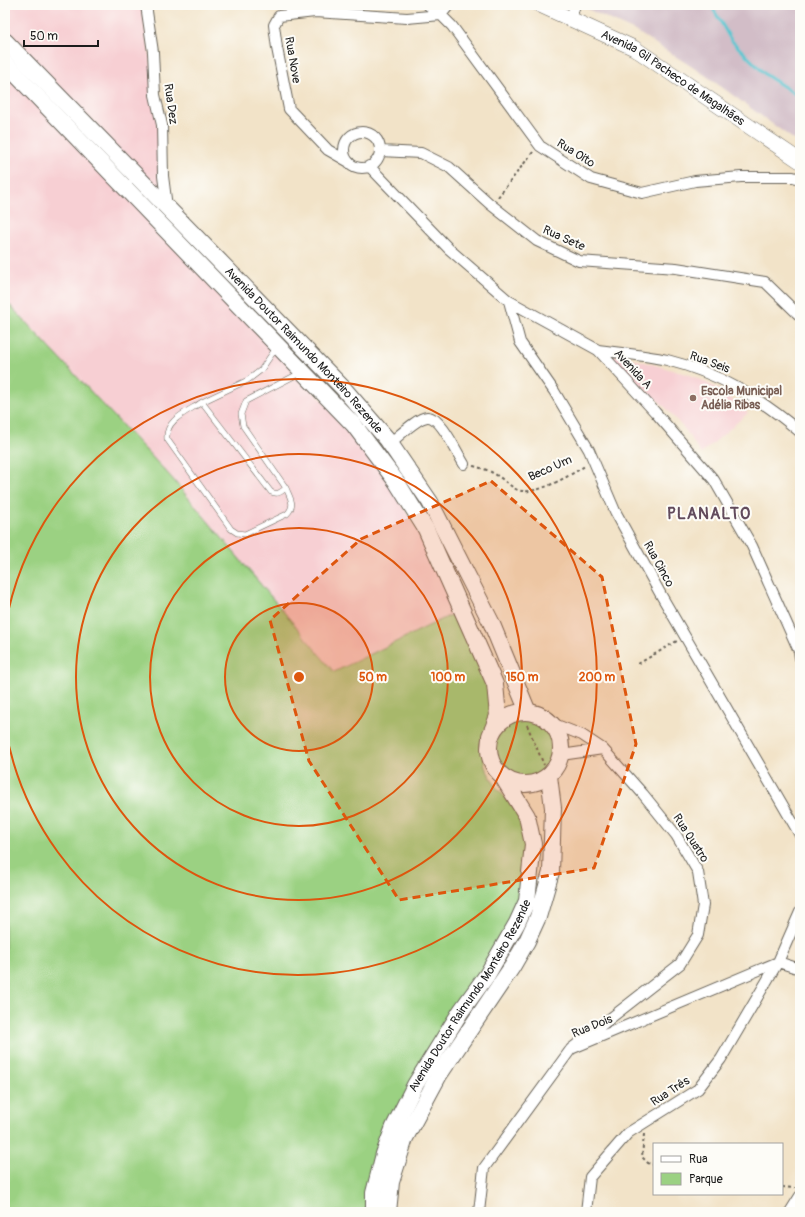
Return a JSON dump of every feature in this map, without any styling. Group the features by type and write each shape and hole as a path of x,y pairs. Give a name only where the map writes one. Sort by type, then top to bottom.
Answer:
{"main road":[{"name":"Avenida Doutor Raimundo Monteiro Rezende","path":"5,41 343,388 390,443 430,502 491,622 525,712"},
{"name":"Avenida Doutor Raimundo Monteiro Rezende","path":"5,63 354,425 396,481 426,529 495,684 498,716 490,736 488,748 490,760 495,770 504,779 527,816 533,844 527,901 517,923 487,975 457,1018 415,1085 401,1113 384,1154 374,1193 374,1212"},
{"path":"490,736 502,719 512,714 525,712 539,715 549,722 557,731 561,743 561,755 557,766 548,777 540,782 527,785 515,784 504,779"},
{"name":"Avenida Doutor Raimundo Monteiro Rezende","path":"388,1212 391,1182 405,1138 439,1075 512,967 527,941 538,916 552,872 553,808 548,777"}],"street":[{"name":"Rua Dez","path":"146,5 153,52 155,94 162,125 163,176 167,206"},
{"name":"Rua Oito","path":"427,5 441,15 452,26 538,144 591,178 642,193 702,181 741,177 793,177 800,179"},
{"path":"407,18 427,5"},
{"path":"441,15 449,5"},
{"name":"Avenida Gil Pacheco de Magalhães","path":"540,5 573,11 634,48 800,161"},
{"name":"Rua Nove","path":"349,162 328,150 289,109 276,48 274,25 279,16 315,12 407,18 441,15"},
{"path":"356,133 368,133 373,136 379,145 380,151 376,160 369,166 359,167 349,162 344,152 347,140 356,133"},
{"name":"Rua Sete","path":"380,151 421,153 449,167 492,205 537,241 579,261 676,268 765,282 800,316"},
{"name":"Avenida A","path":"369,166 449,249 509,301 598,350 655,412 714,480 752,546 799,651 800,658"},
{"name":"Rua Cinco","path":"509,301 520,342 554,391 593,461 615,511 685,637 800,836"},
{"name":"Rua Seis","path":"598,350 667,360 732,383 774,410 800,432"},
{"path":"390,443 419,420 428,416 437,420 464,464"},
{"name":"Rua Quatro","path":"549,722 582,735 603,749 643,794 676,835 698,872 703,905 698,935 680,964 571,1049"},
{"path":"561,755 603,749"},
{"path":"800,912 778,962 800,969"},
{"name":"Rua Dois","path":"479,1212 484,1168 571,1049 778,962"},
{"name":"Rua Três","path":"586,1212 590,1177 628,1133 698,1089 721,1060 778,962"},
{"path":"790,1212 800,1196"}],"lane":[{"path":"278,345 261,370 248,380 202,402 171,422 166,431 167,440 231,529 237,533 245,534 287,514 292,510 293,504 286,488 243,426 241,414 246,401 303,372"},
{"path":"202,402 271,492 279,494 286,488"}],"path":[{"path":"492,205 538,144"},
{"name":"Beco Um","path":"464,464 490,470 515,489 529,492 559,480 593,461"},
{"path":"638,664 685,637"},
{"path":"525,712 548,777"},
{"path":"644,1123 642,1158 648,1163 653,1164"},
{"path":"783,1187 800,1189"}],"highlighted area":[{"path":"491,481 602,577 636,744 594,868 399,900 309,761 270,620 361,539"}],"shaded area":[{"path":"5,5 144,5 167,206 166,238 329,407 381,472 415,526 459,611 334,672 171,477 5,300"},
{"path":"579,5 800,5 800,144 705,75 637,32"},
{"name":"Escola Municipal Adélia Ribas","path":"604,354 627,357 693,376 720,390 748,413 701,454 686,431 665,407"}],"green space":[{"path":"5,300 171,477 334,672 459,611 493,691 490,729 483,748 485,767 496,787 524,820 530,842 519,911 377,1147 365,1212 5,1212"},
{"path":"518,720 530,720 546,728 552,738 554,750 552,762 546,772 530,780 518,780 502,772 494,756 494,744 502,728"}],"waterway":[{"path":"711,5 731,40 766,75 800,97"}],"place":[{"name":"Escola Municipal Adélia Ribas","path":"693,398"}],"district":[{"name":"PLANALTO","path":"709,513"}]}
